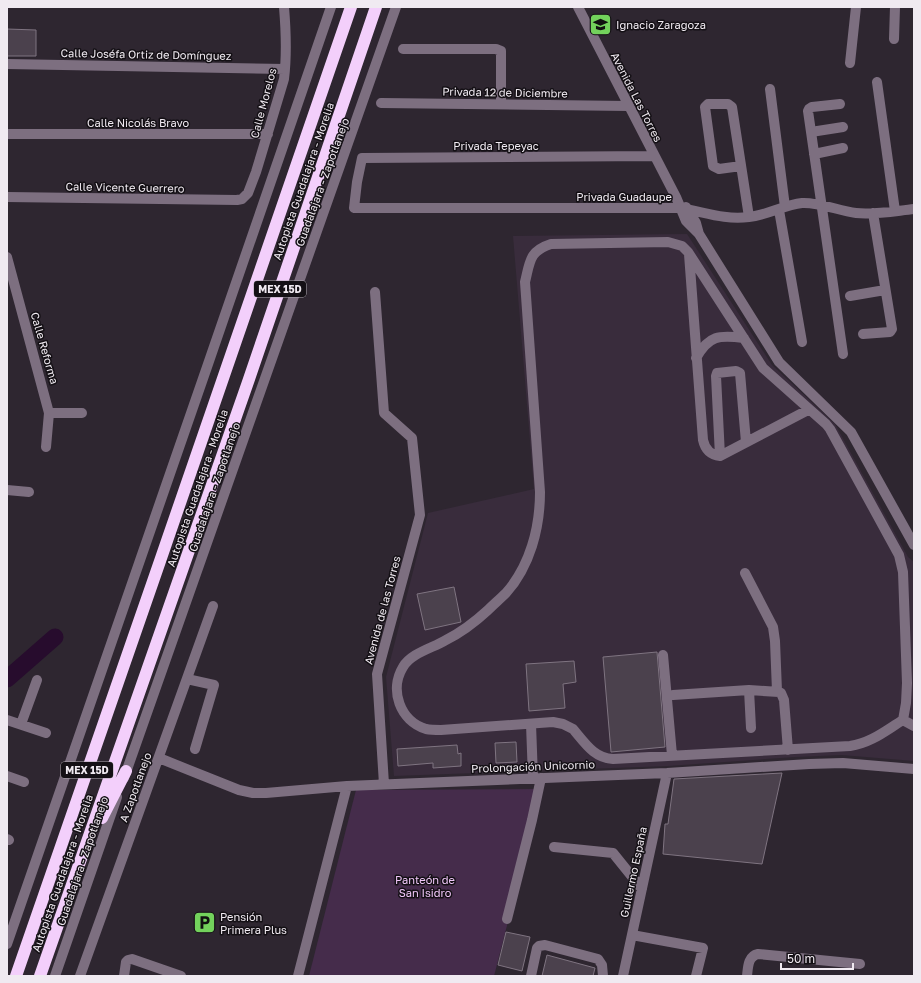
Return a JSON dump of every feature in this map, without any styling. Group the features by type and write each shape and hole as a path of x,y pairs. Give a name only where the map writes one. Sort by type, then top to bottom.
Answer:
{"highway":[{"name":"Autopista Guadalajara - Morelia","path":"16,976 351,7"},
{"name":"Autopista Guadalajara - Morelia","path":"40,976 248,382 376,7"},
{"path":"83,854 126,771"}],"street":[{"name":"Calle Morelos","path":"242,199 248,193 251,186 284,79 286,28 284,7"},
{"path":"7,944 207,368 330,7"},
{"name":"Guadalajara - Zapotlanejo","path":"55,976 396,7"},
{"name":"Avenida Las Torres","path":"578,7 654,156 676,197 696,223 699,234 779,362 851,432 914,545"},
{"path":"850,63 856,7"},
{"path":"894,39 895,7"},
{"path":"404,49 496,49 501,51 501,104"},
{"name":"Calle Joséfa Ortiz de Domínguez","path":"7,64 285,69"},
{"path":"877,82 895,211"},
{"path":"770,89 782,208 802,342"},
{"name":"Privada 12 de Diciembre","path":"381,104 628,106"},
{"path":"741,166 719,169 713,166 705,110 706,105 728,104 732,107 749,217"},
{"path":"840,104 809,108 814,154 823,206 843,354"},
{"path":"811,132 843,127"},
{"name":"Calle Nicolás Bravo","path":"7,134 268,134"},
{"path":"814,154 843,148"},
{"name":"Privada Tepeyac","path":"357,182 362,158 654,156"},
{"name":"Privada Guadaupe","path":"357,182 354,208 684,209 725,218 749,217 802,203 814,204 857,214 914,209"},
{"name":"Calle Vicente Guerrero","path":"7,197 242,199"},
{"path":"863,334 891,331 892,326 873,213"},
{"path":"668,242 682,246 688,252 744,338 763,368 830,429 900,560 903,572 907,683 903,720 874,739 862,744 788,750 605,759 593,752 569,726 552,722 441,730 427,729 417,725 407,717 396,694 397,681 403,666 414,657 465,629 506,593 517,577 528,556 536,534 540,512 540,492 525,282 530,259 534,252 541,247 551,244 668,242"},
{"path":"688,252 704,444 711,454 720,456 808,410"},
{"name":"Calle Reforma","path":"7,257 50,413 46,447"},
{"path":"850,296 885,290"},
{"name":"Avenida de las Torres","path":"375,292 384,413 412,438 420,515 376,674 384,784"},
{"path":"696,358 703,346 710,340 722,337 744,338"},
{"path":"720,456 717,373 736,371 740,373 746,442"},
{"path":"50,413 82,413"},
{"path":"7,490 29,492"},
{"path":"745,573 773,627 777,691"},
{"name":"A Zapotlanejo","path":"80,976 213,606"},
{"path":"663,655 672,755"},
{"path":"187,678 214,685 195,749"},
{"path":"21,724 37,680"},
{"path":"673,695 749,690 777,691 781,693 784,700 788,750"},
{"path":"749,690 751,728"},
{"path":"7,720 46,733"},
{"path":"903,720 914,726"},
{"path":"507,919 532,820 537,778 531,724"},
{"name":"Prolongación Unicornio","path":"159,758 239,790 253,793 384,784 667,773 823,764 856,764 914,769"},
{"name":"Guillermo España","path":"623,976 667,773"},
{"path":"7,776 24,782"},
{"path":"298,976 347,786"},
{"path":"554,847 613,852 642,889"},
{"path":"632,935 702,948 696,976"},
{"path":"531,976 537,948 545,945 598,959 602,965 603,976"},
{"path":"747,976 750,958 753,955 758,954 860,964"},
{"path":"124,976 126,962 132,959 181,976"}],"shaded area":[{"path":"687,234 772,365 835,424 908,557 914,562 914,761 842,755 668,766 394,776 386,677 428,513 534,489 513,236"}],"green space":[{"name":"Panteón de San Isidro","path":"542,789 494,976 309,976 356,790"}],"building":[{"path":"7,29 36,30 36,56 7,56"},
{"path":"454,587 461,622 425,630 417,594"},
{"path":"657,652 665,747 611,752 603,657"},
{"path":"574,661 576,682 563,684 565,708 529,711 526,664"},
{"path":"516,742 517,762 496,763 495,743"},
{"path":"457,745 458,754 461,753 461,766 433,768 433,763 398,766 397,749"},
{"path":"782,773 762,864 663,854 665,824 668,824 674,779"},
{"path":"506,932 530,937 522,971 498,965"},
{"path":"547,955 595,968 593,976 542,976"}],"waterway":[{"path":"7,679 55,637"}],"place":[{"name":"Ignacio Zaragoza","path":"601,24"},
{"name":"Pensión Primera Plus","path":"205,922"}]}
